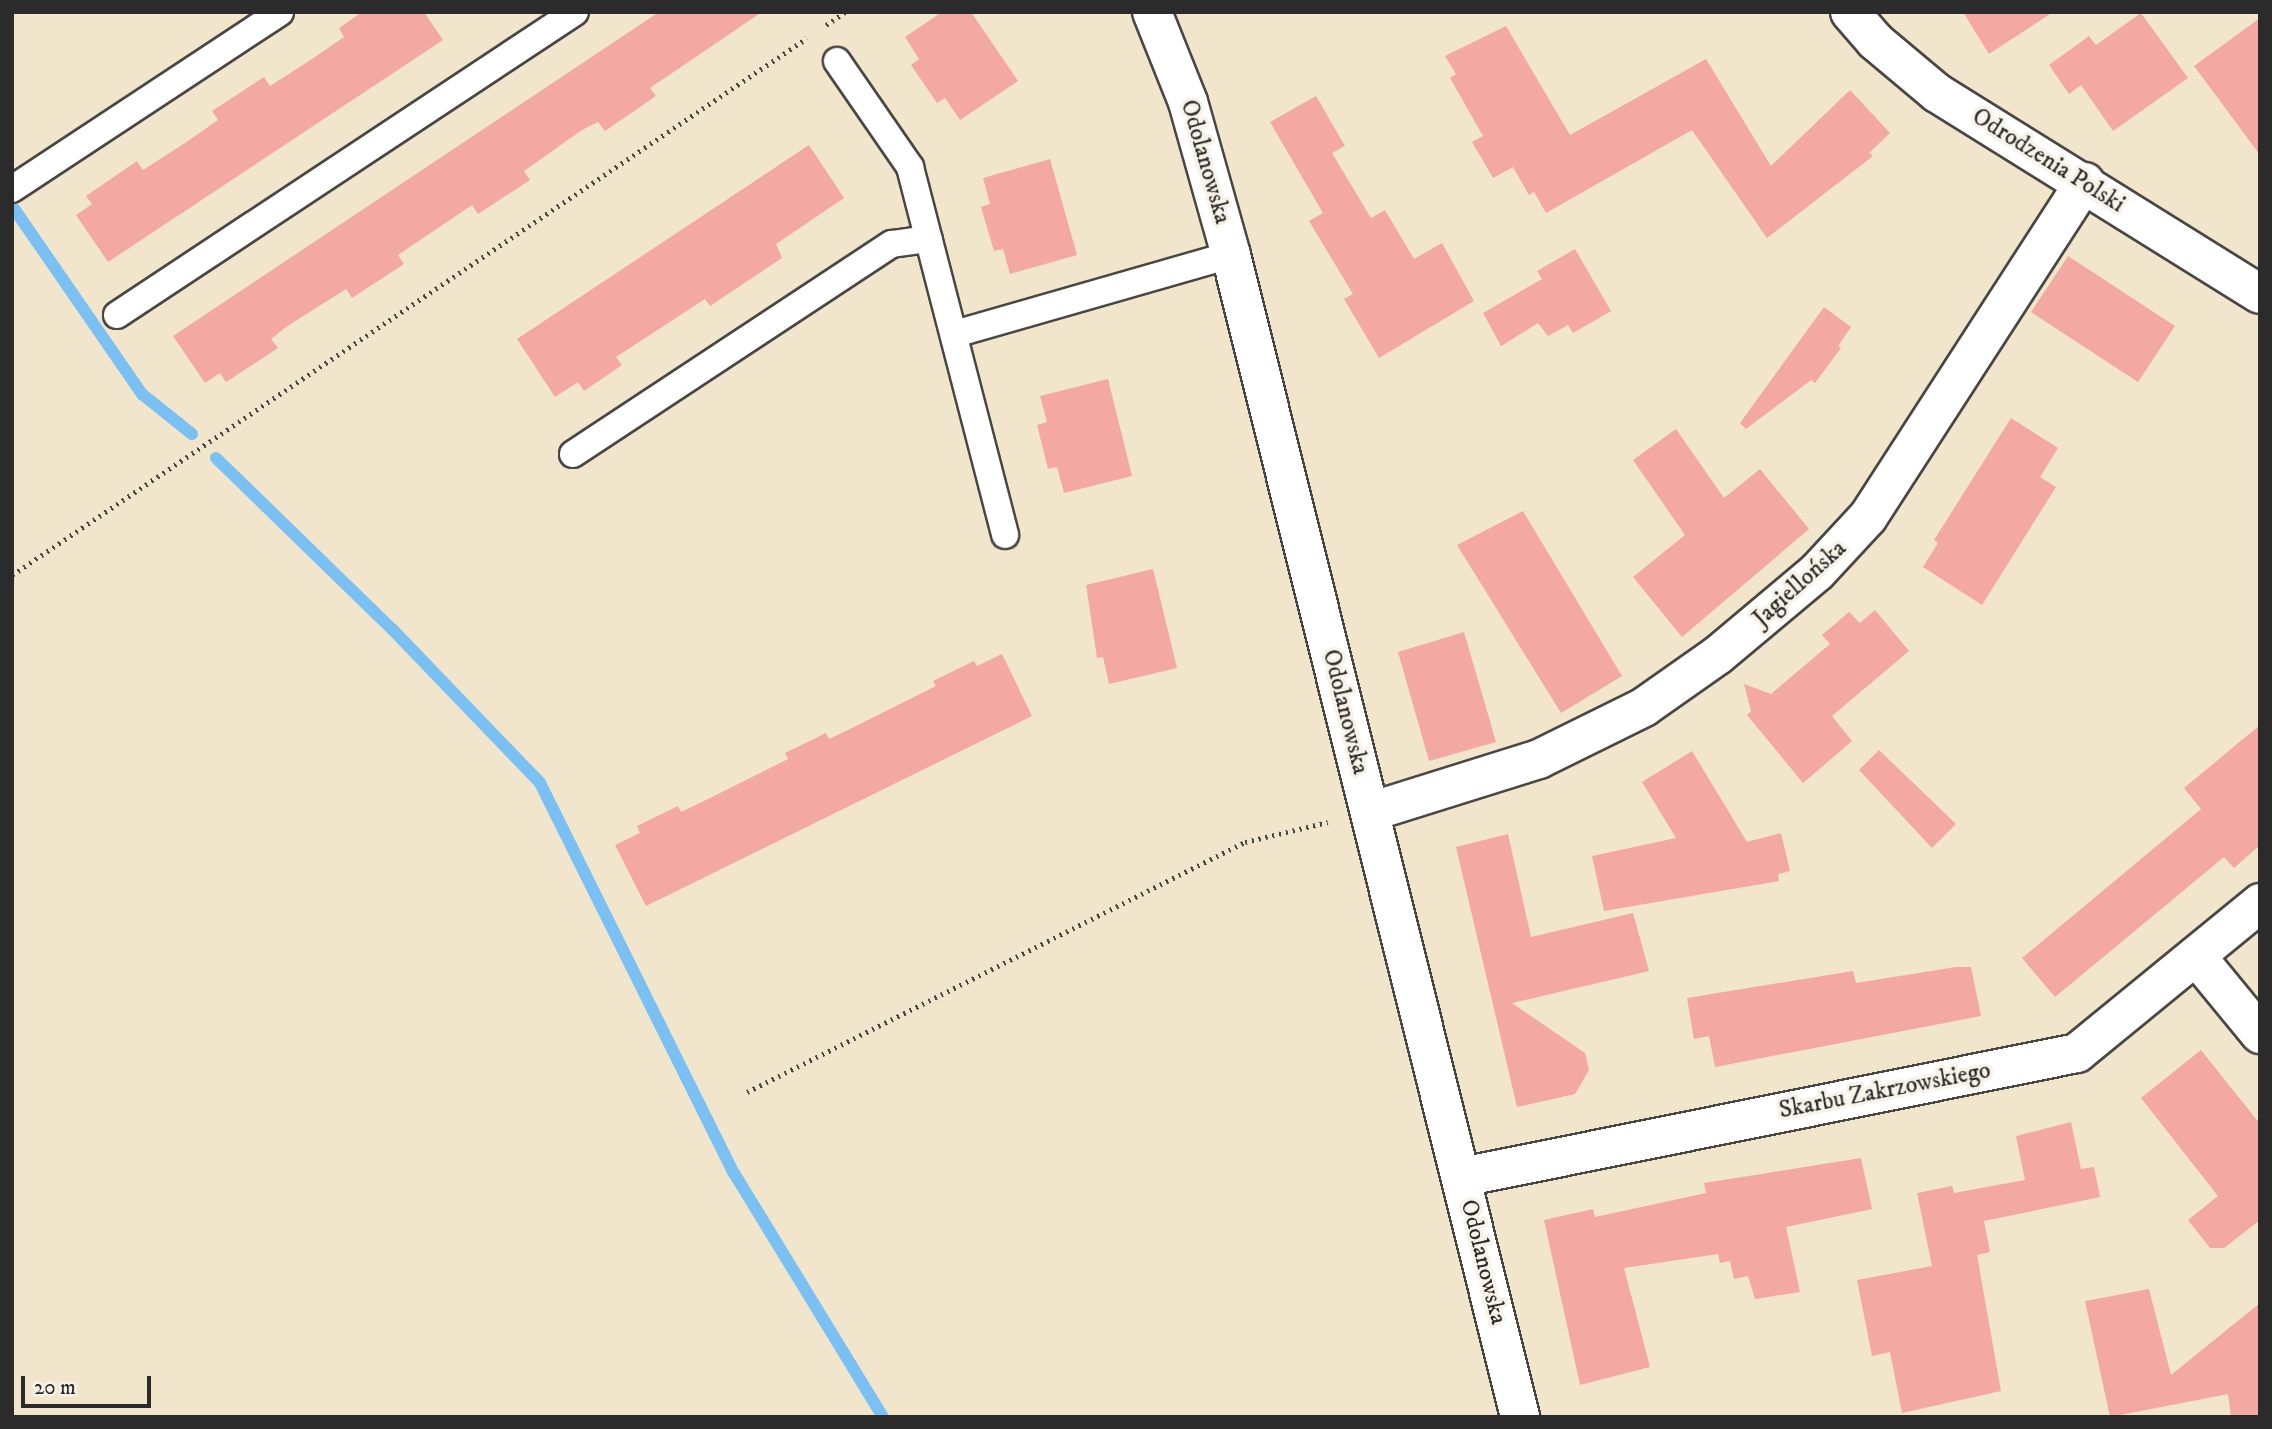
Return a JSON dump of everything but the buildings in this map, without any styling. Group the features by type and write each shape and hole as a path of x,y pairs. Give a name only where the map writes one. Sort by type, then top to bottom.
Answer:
{"street":[{"name":"Odolanowska","path":"1152,12 1188,102 1231,255 1520,1417"},
{"name":"Odrodzenia Polski","path":"1850,12 1875,41 1937,93 2260,294"},
{"name":"Jagiellońska","path":"1370,812 1539,759 1644,707 1718,655 1817,572 1868,517 2085,183"},
{"name":"Skarbu Zakrzowskiego","path":"1462,1177 2077,1053 2260,903"},
{"path":"2196,956 2260,1034"}],"lane":[{"path":"12,189 280,12"},
{"path":"117,315 575,12"},
{"path":"837,61 910,167 1005,535"},
{"path":"573,454 892,244 929,239"},
{"path":"954,334 1231,255"}],"path":[{"path":"823,27 845,12"},
{"path":"12,575 812,35"},
{"path":"747,1092 1245,842 1370,812"}],"waterway":[{"path":"15,210 142,394 192,434"},
{"path":"216,458 393,630 540,783 734,1173 883,1417"}]}
